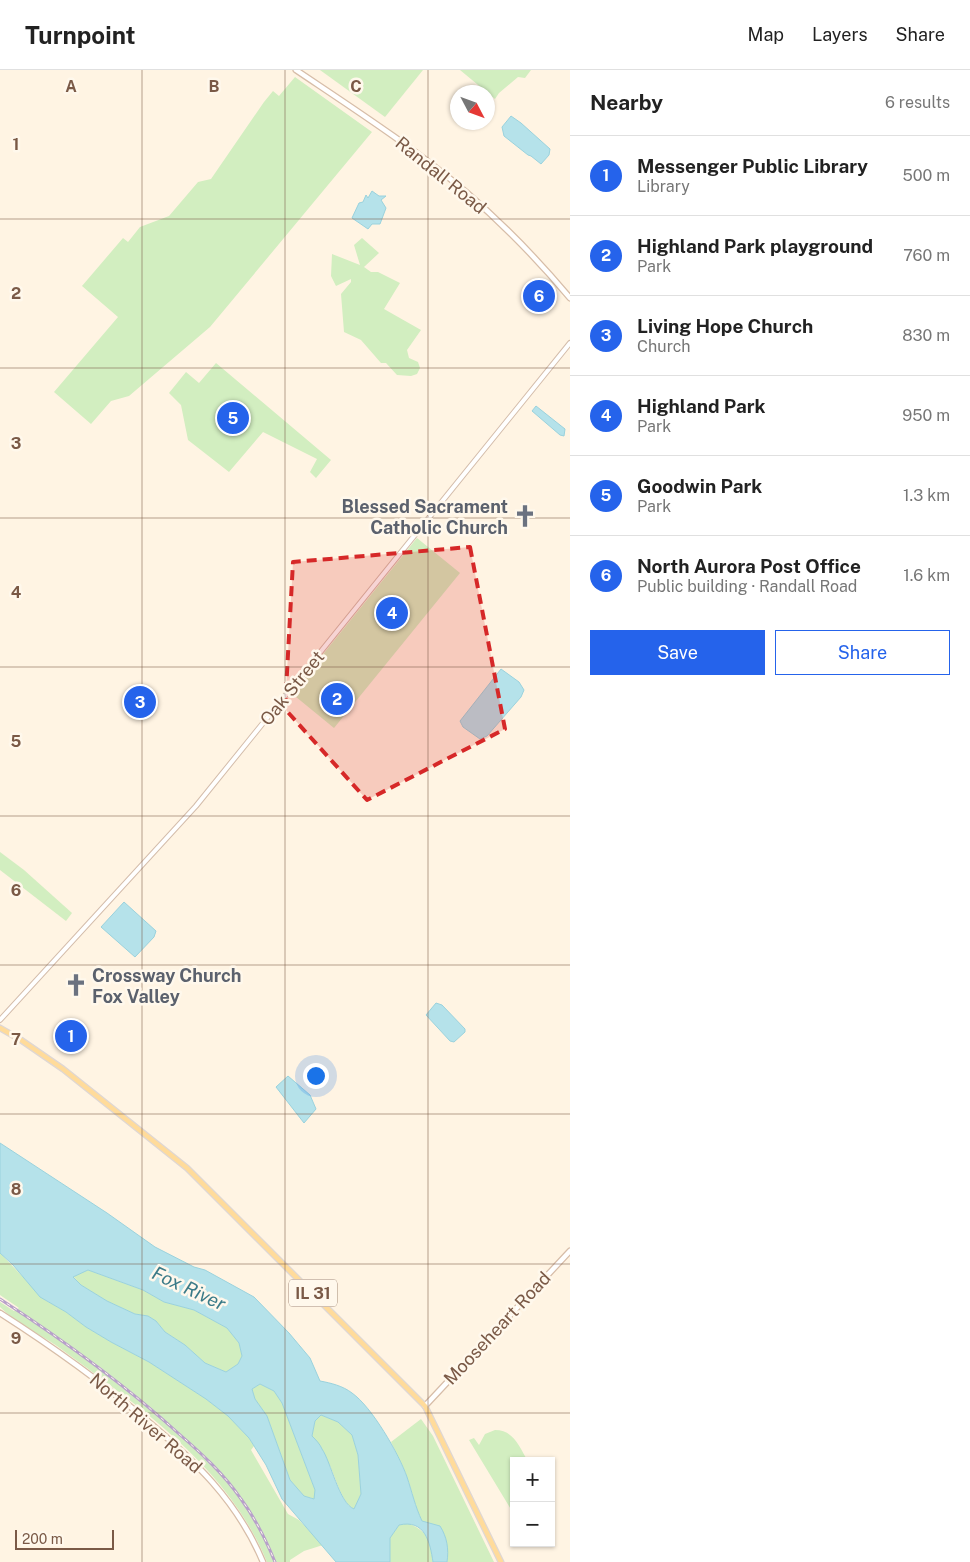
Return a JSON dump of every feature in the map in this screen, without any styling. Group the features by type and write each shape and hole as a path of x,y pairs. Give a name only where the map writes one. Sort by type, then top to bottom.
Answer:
{"main road":[{"name":"Randall Road","path":"296,70 405,145 466,193 512,235 570,298"},
{"name":"IL 31","path":"0,1028 57,1064 187,1168 425,1406 501,1562"},
{"name":"Mooseheart Road","path":"425,1406 570,1251"},
{"name":"North River Road","path":"0,1312 100,1382 193,1461 237,1511 263,1562"}],"street":[{"name":"Oak Street","path":"0,1020 196,806 570,343"}],"highlighted area":[{"path":"470,547 505,729 367,800 285,709 293,562"}],"green space":[{"path":"320,70 423,70 385,117"},
{"path":"460,70 531,70 525,78 518,77 499,93 495,99 495,85 478,85"},
{"path":"295,77 372,132 210,327 129,396 111,401 91,424 54,392 118,317 82,286 123,238 128,242 140,227 169,216 198,182 211,179 273,91 279,96"},
{"path":"362,238 379,253 364,267 371,272 378,272 400,283 384,309 421,330 407,350 409,358 418,362 420,368 417,374 411,376 397,375 386,363 381,363 361,340 344,332 341,294 351,282 351,279 336,286 331,276 332,254 360,265 354,245"},
{"path":"216,363 331,460 316,478 310,472 317,459 263,432 229,472 188,440 181,405 169,393 186,372 199,383"},
{"path":"417,538 460,573 334,728 290,692"},
{"path":"0,852 24,870 72,913 66,921 0,870"},
{"path":"0,1253 45,1300 111,1342 149,1362 206,1399 228,1416 254,1446 251,1450 288,1514 299,1520 323,1545 304,1551 290,1560 290,1562 267,1562 250,1527 229,1496 177,1440 118,1391 0,1307 0,1302 14,1311 19,1308 0,1295"},
{"path":"88,1270 143,1290 164,1302 194,1310 227,1328 239,1343 242,1356 238,1364 226,1372 205,1363 185,1345 165,1332 156,1321 148,1316 135,1314 107,1301 81,1285 73,1276"},
{"path":"260,1384 274,1391 282,1403 315,1490 315,1499 304,1496 290,1480 267,1416 255,1399 252,1389"},
{"path":"321,1415 338,1422 352,1435 358,1455 361,1494 354,1509 342,1495 329,1464 312,1436 315,1421"},
{"path":"421,1419 433,1436 494,1562 447,1562 448,1554 432,1524 422,1521 404,1471 391,1442"},
{"path":"495,1430 507,1433 519,1445 526,1457 510,1457 510,1508 469,1440 474,1438 479,1445 485,1434"},
{"path":"408,1523 415,1526 427,1538 433,1562 390,1562 390,1538 399,1525"}],"water":[{"path":"511,116 550,149 549,155 541,164 504,136 502,127"},
{"path":"372,191 379,196 386,196 381,200 386,208 380,224 372,224 368,229 352,218 359,203 363,202 366,195 368,198"},
{"path":"536,406 565,429 564,436 560,435 532,411"},
{"path":"501,669 519,682 524,690 521,697 487,736 480,739 463,727 460,721"},
{"path":"124,902 156,931 154,937 135,957 101,927"},
{"path":"436,1003 442,1005 465,1029 465,1032 454,1042 450,1041 426,1015"},
{"path":"288,1076 310,1095 316,1109 304,1123 276,1087"},
{"name":"Fox River","path":"0,1143 155,1247 194,1267 205,1270 254,1297 310,1358 320,1381 337,1385 348,1391 368,1409 391,1444 403,1467 422,1521 440,1526 447,1543 447,1562 433,1562 425,1534 415,1525 408,1524 399,1525 390,1538 390,1562 336,1562 282,1499 266,1465 249,1438 228,1416 206,1399 149,1362 111,1342 40,1297 13,1265 0,1253","holes":["88,1270 143,1290 164,1302 194,1310 227,1328 239,1343 242,1356 238,1364 226,1372 205,1363 185,1345 165,1332 156,1321 148,1316 135,1314 107,1301 81,1285 73,1277","260,1384 274,1391 282,1403 315,1490 314,1499 304,1496 290,1480 267,1416 255,1399 252,1389","321,1415 338,1422 352,1435 358,1455 361,1494 354,1509 344,1499 325,1455 312,1436 315,1421"]}],"railway":[{"path":"0,1299 70,1346 114,1379 204,1456 220,1472 246,1506 260,1529 275,1562"}],"place":[{"name":"North Aurora Post Office","path":"539,296"},
{"name":"Goodwin Park","path":"233,418"},
{"name":"Blessed Sacrament Catholic Church","path":"525,516"},
{"name":"Highland Park","path":"392,613"},
{"name":"Highland Park playground","path":"337,699"},
{"name":"Living Hope Church","path":"140,702"},
{"name":"Crossway Church Fox Valley","path":"76,985"},
{"name":"Messenger Public Library","path":"71,1036"}]}
